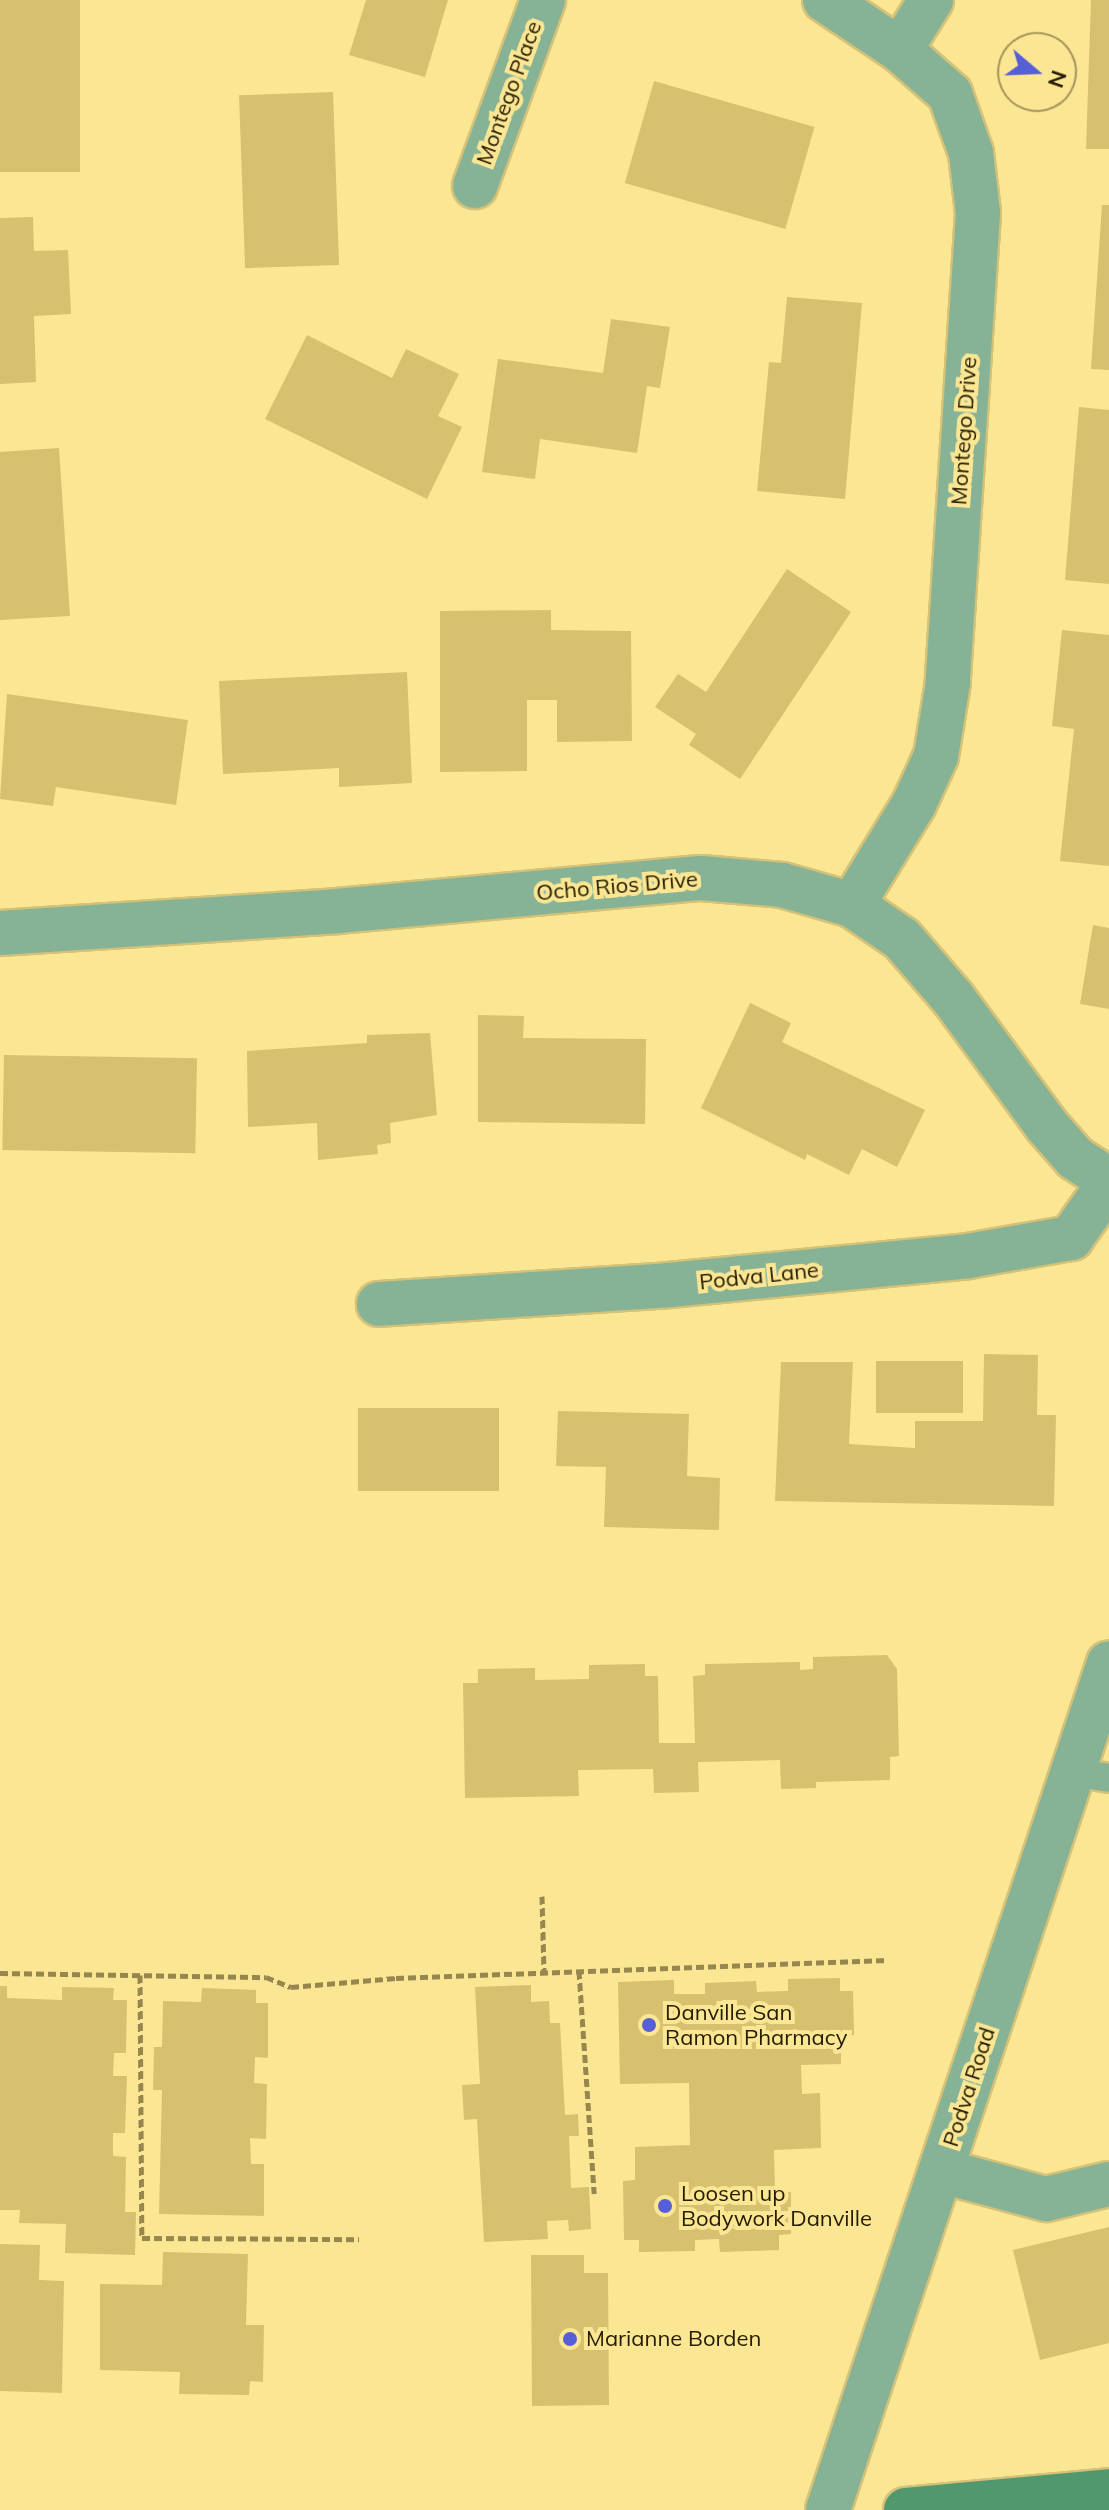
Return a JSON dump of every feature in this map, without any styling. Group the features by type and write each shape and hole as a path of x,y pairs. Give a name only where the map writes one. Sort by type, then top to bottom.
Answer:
{"main road":[{"path":"906,2510 1109,2491"}],"street":[{"name":"Montego Place","path":"475,186 543,0"},
{"name":"Montego Drive","path":"825,0 900,50 950,94 971,153 978,213 948,682 936,756 914,804 852,905"},
{"path":"900,50 931,0"},
{"name":"Ocho Rios Drive","path":"0,933 337,911 701,878 782,885 852,905 902,939 953,998 1047,1126 1075,1158 1109,1182"},
{"name":"Podva Lane","path":"379,1304 669,1285 968,1256 1071,1238 1109,1182"},
{"name":"Podva Road","path":"828,2510 942,2171 1091,1775 1109,1663"},
{"path":"942,2171 1046,2199 1109,2184"}],"path":[{"path":"542,1896 544,1973"},
{"path":"0,1973 266,1977 291,1987 579,1971 888,1960"},
{"path":"579,1971 594,2193"},
{"path":"140,1975 142,2238 359,2239"}],"building":[{"path":"0,0 80,0 80,172 0,172"},
{"path":"366,0 448,0 425,77 349,55"},
{"path":"1091,0 1109,0 1109,149 1086,149"},
{"path":"654,81 815,127 785,229 625,183"},
{"path":"333,92 339,265 245,268 239,95"},
{"path":"1102,205 1109,205 1109,370 1091,369"},
{"path":"33,217 34,251 68,250 71,314 34,316 36,382 0,384 0,218"},
{"path":"787,297 862,303 845,499 757,491 769,362 781,363"},
{"path":"611,319 670,327 660,388 647,386 637,453 540,439 535,479 482,472 498,359 603,373"},
{"path":"307,335 392,378 406,349 459,374 438,416 462,427 427,499 265,419"},
{"path":"1079,407 1109,410 1109,584 1065,580"},
{"path":"59,448 70,616 0,620 0,452"},
{"path":"787,569 851,612 740,779 689,745 696,734 655,707 678,674 706,692"},
{"path":"551,610 551,630 631,631 632,741 557,742 557,700 527,700 527,771 440,772 440,611"},
{"path":"1062,630 1109,635 1109,866 1060,861 1074,729 1052,726"},
{"path":"407,672 412,783 339,787 339,768 223,774 219,681"},
{"path":"7,694 188,720 176,805 56,787 53,806 0,799"},
{"path":"1093,925 1109,928 1109,1009 1080,1004"},
{"path":"750,1003 791,1023 782,1042 925,1110 897,1167 862,1149 849,1175 807,1154 805,1160 701,1108"},
{"path":"478,1015 524,1016 523,1038 646,1039 645,1124 478,1122"},
{"path":"430,1033 437,1115 390,1123 391,1143 377,1145 378,1154 318,1160 317,1123 248,1127 247,1051 367,1043 367,1035"},
{"path":"4,1055 197,1058 195,1153 2,1150"},
{"path":"984,1354 1038,1355 1037,1415 1056,1415 1054,1506 775,1501 781,1362 853,1362 849,1444 915,1448 915,1421 983,1421"},
{"path":"876,1361 963,1361 963,1413 876,1413"},
{"path":"358,1408 499,1408 499,1491 358,1491"},
{"path":"558,1411 689,1414 687,1476 720,1478 719,1530 604,1527 606,1467 556,1466"},
{"path":"887,1655 897,1669 899,1756 890,1757 890,1780 816,1782 816,1788 781,1789 780,1760 698,1762 699,1792 654,1793 653,1769 578,1770 579,1796 465,1798 463,1683 478,1683 478,1669 535,1668 535,1680 589,1679 589,1665 645,1664 645,1676 658,1676 659,1743 695,1743 693,1676 705,1675 705,1664 800,1662 800,1670 813,1669 813,1657"},
{"path":"840,1978 840,1991 853,1991 854,2035 841,2035 841,2064 801,2065 802,2094 820,2093 821,2148 774,2150 775,2192 791,2192 791,2234 779,2235 779,2250 720,2252 719,2239 695,2240 695,2251 639,2252 639,2240 624,2240 623,2181 635,2180 635,2147 690,2145 689,2083 620,2084 618,1982 674,1980 674,1994 705,1994 705,1983 756,1981 757,1992 788,1991 788,1979"},
{"path":"531,1985 531,2002 549,2001 550,2023 560,2023 565,2115 578,2114 579,2136 569,2136 571,2188 589,2187 591,2229 569,2231 568,2220 547,2221 548,2239 484,2242 477,2119 464,2120 462,2085 480,2084 475,1987"},
{"path":"0,1986 7,1986 7,1998 62,2000 62,1987 114,1988 113,2000 127,2000 126,2053 114,2053 113,2076 127,2076 125,2133 113,2133 113,2156 126,2157 125,2212 136,2212 135,2255 65,2253 66,2224 19,2223 20,2210 0,2210"},
{"path":"202,1988 256,1990 256,2003 268,2003 268,2058 255,2057 254,2083 267,2084 266,2139 250,2138 251,2164 264,2164 264,2216 159,2214 162,2090 153,2090 154,2047 162,2047 163,2001 201,2002"},
{"path":"1109,2227 1109,2343 1040,2360 1013,2250"},
{"path":"0,2244 40,2245 39,2280 64,2281 62,2393 0,2391"},
{"path":"163,2252 248,2254 246,2325 264,2325 263,2382 250,2381 249,2395 179,2394 180,2372 100,2370 100,2284 162,2285"},
{"name":"Marianne Borden","path":"531,2255 584,2255 584,2273 608,2273 609,2405 532,2406"}],"place":[{"name":"Danville San Ramon Pharmacy","path":"649,2025"},
{"name":"Loosen up Bodywork Danville","path":"665,2206"},
{"name":"Marianne Borden","path":"570,2339"}]}
